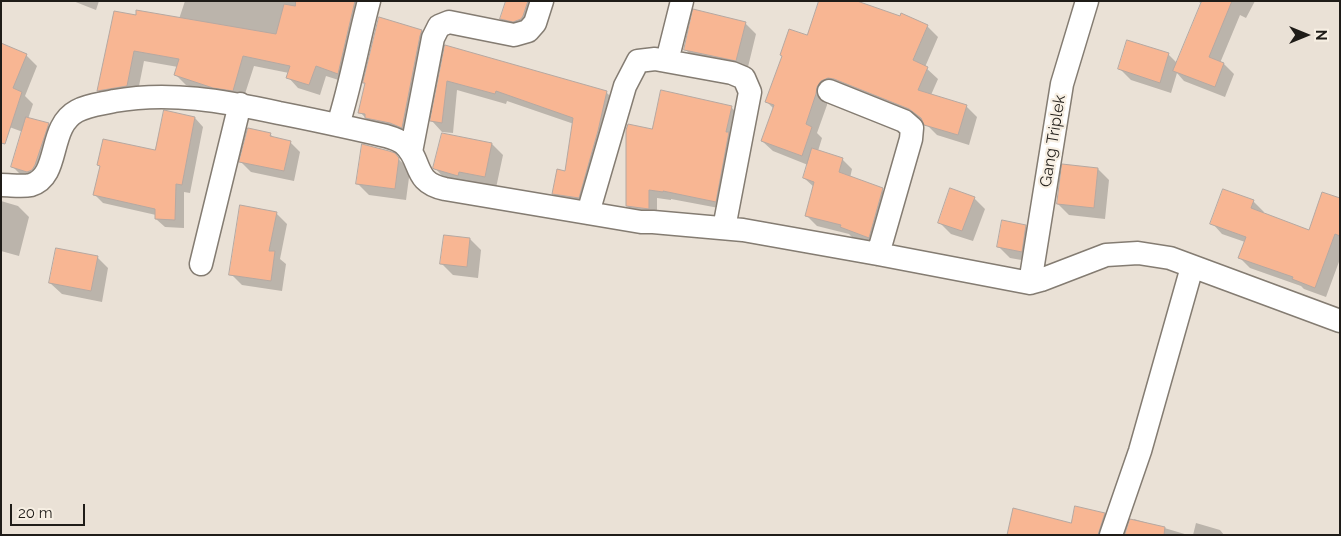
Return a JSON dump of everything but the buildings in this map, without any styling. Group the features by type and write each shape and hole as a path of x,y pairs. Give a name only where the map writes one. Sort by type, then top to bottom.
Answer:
{"street":[{"path":"338,125 348,93 360,35 370,1"},
{"path":"411,152 432,38 439,26 449,22 514,35 528,32 535,23 542,1"},
{"path":"668,61 682,1"},
{"name":"Gang Triplek","path":"1030,283 1062,84 1087,1"},
{"path":"588,214 626,86 638,61 655,59 732,73 744,78 750,92 724,228"},
{"path":"829,91 904,121 912,128 911,139 878,254"},
{"path":"1,185 26,186 34,184 43,178 48,172 59,132 64,122 76,111 120,100 175,96 240,104 391,137 404,144 411,152 418,169 427,182 436,187 641,222 743,230 1030,283 1106,255 1138,253 1170,258 1340,321"},
{"path":"201,264 240,104"},
{"path":"1111,535 1140,452 1192,267"}]}
